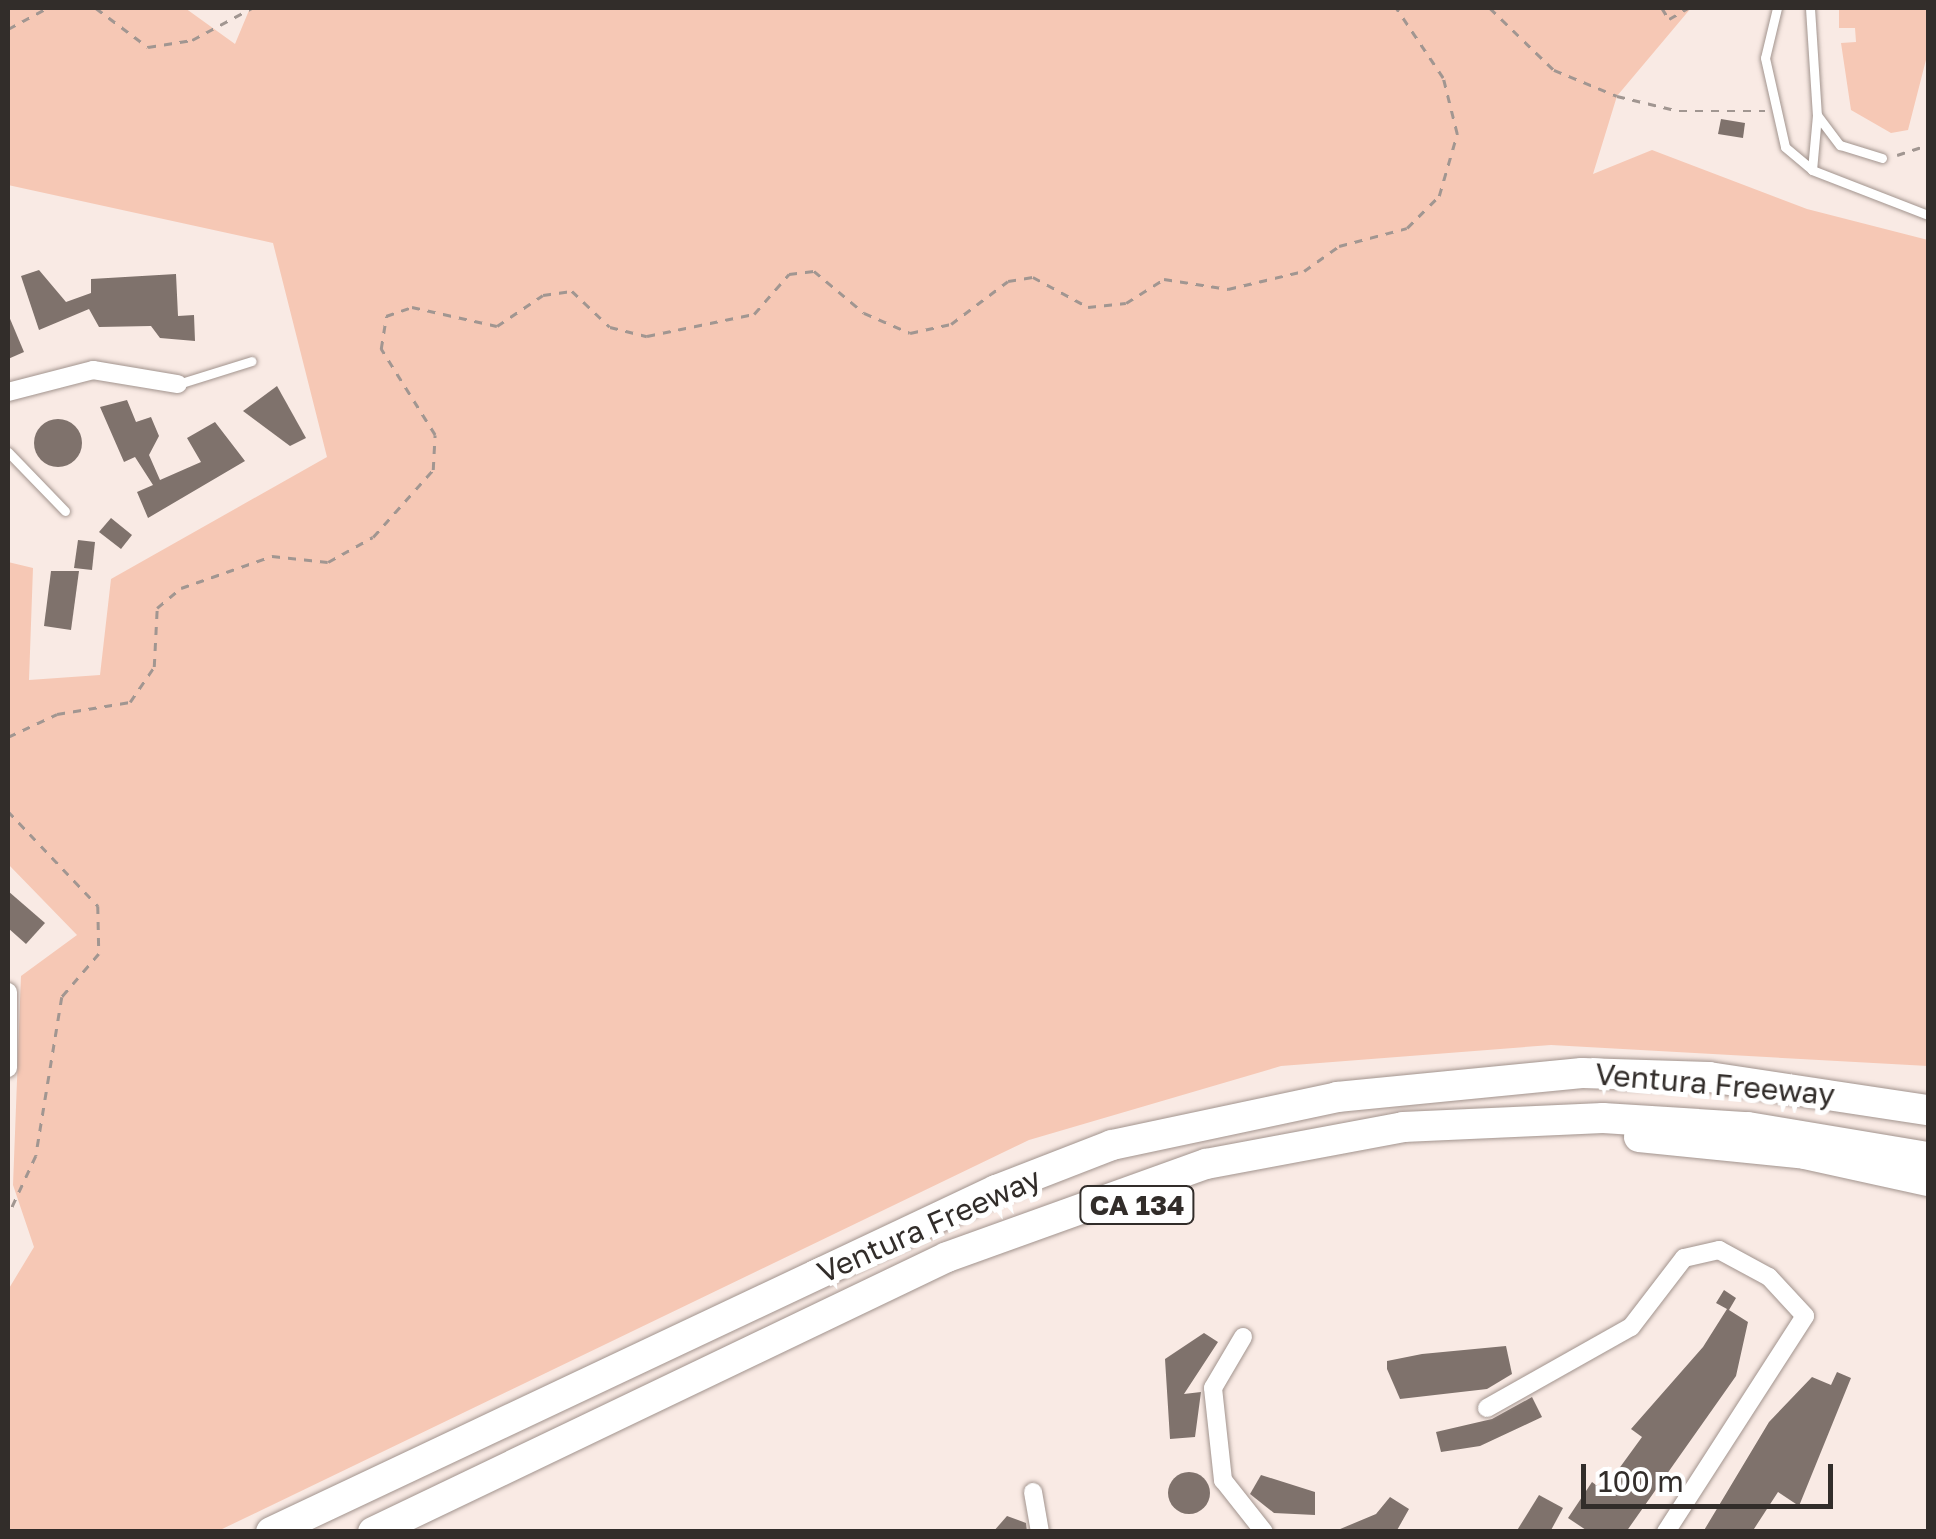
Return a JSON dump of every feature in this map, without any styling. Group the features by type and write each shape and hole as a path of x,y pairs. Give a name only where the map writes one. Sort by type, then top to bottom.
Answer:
{"highway":[{"name":"Ventura Freeway","path":"271,1532 996,1190 1112,1145 1337,1097 1582,1073 1709,1077 1928,1110"},
{"path":"1337,1097 1361,1106 1490,1092 1672,1093 1928,1130"},
{"path":"373,1532 947,1257 1206,1164 1403,1127 1603,1118 1748,1127 1928,1157"},
{"name":"Ventura Freeway","path":"404,1532 1018,1246 1226,1180 1436,1142 1606,1134 1805,1154 1928,1182"},
{"path":"311,1532 479,1452 524,1414"}],"street":[{"path":"8,392 93,370 178,384"},
{"path":"8,992 8,1068"},
{"path":"1486,1408 1631,1327 1684,1258 1719,1250 1768,1277 1805,1316 1666,1532"},
{"path":"1243,1337 1213,1388 1223,1480 1264,1532"},
{"path":"1033,1492 1040,1532"}],"lane":[{"path":"1777,8 1765,58 1770,111 1785,147 1812,170 1928,214"},
{"path":"1810,8 1817,116 1812,170"},
{"path":"1817,116 1840,145 1882,158"},
{"path":"178,384 252,362"},
{"path":"8,452 64,511"}],"path":[{"path":"8,29 47,8"},
{"path":"96,8 148,47 192,40 252,8"},
{"path":"432,8 459,8"},
{"path":"8,736 57,714 130,702 154,668 157,608 181,588 272,556 328,562 373,537 421,484 433,470 435,435 380,348 386,316 412,308 498,326 542,294 572,290 610,327 647,336 754,314 790,274 814,271 864,313 910,333 951,324 1008,281 1033,278 1088,307 1126,303 1164,278 1228,290 1304,271 1339,246 1407,228 1439,196 1457,134 1443,78 1396,8"},
{"path":"1490,8 1554,70 1617,96 1679,111 1770,111"},
{"path":"1541,8 1566,8"},
{"path":"1662,8 1669,18 1688,8"},
{"path":"8,811 98,906 99,954 62,998 36,1156 8,1216"}],"shaded area":[{"path":"8,8 185,8 235,44 250,8 1691,8 1617,96 1593,174 1652,150 1807,209 1928,240 1928,1066 1551,1045 1281,1066 1029,1140 218,1531 8,1531 8,1290 34,1247 13,1185 21,976 77,935 8,864 8,562 33,568 29,680 100,675 111,579 327,457 273,243 8,185"},
{"path":"1839,8 1928,8 1928,52 1908,130 1891,133 1851,110 1841,43 1856,42 1855,28 1839,28"}],"building":[{"path":"1721,119 1745,123 1743,138 1718,134"},
{"path":"39,270 66,302 91,293 91,279 176,274 178,316 194,315 195,341 160,338 151,326 99,327 89,309 39,330 21,276"},
{"path":"8,314 24,352 8,359"},
{"path":"277,386 306,438 290,446 243,411"},
{"path":"127,400 136,422 151,417 159,436 149,455 160,480 201,462 187,438 215,422 245,461 148,518 137,492 153,485 135,457 124,462 100,407"},
{"path":"58,419 75,426 82,443 75,460 58,467 41,460 34,443 41,426"},
{"path":"111,518 132,535 121,549 99,532"},
{"path":"78,540 95,542 92,570 74,568"},
{"path":"51,571 79,571 71,630 44,626"},
{"path":"8,891 45,923 26,944 8,928"},
{"path":"1724,1290 1736,1298 1729,1310 1748,1322 1736,1376 1626,1532 1589,1532 1568,1518 1592,1482 1600,1488 1642,1437 1631,1429 1703,1347 1727,1309 1716,1303"},
{"path":"1204,1333 1218,1342 1184,1394 1201,1392 1195,1437 1170,1439 1165,1359"},
{"path":"1506,1346 1512,1374 1487,1389 1400,1399 1387,1369 1387,1361 1422,1354"},
{"path":"1837,1372 1851,1378 1799,1506 1778,1492 1752,1532 1703,1532 1769,1422 1812,1377 1831,1385"},
{"path":"1532,1397 1542,1417 1480,1446 1441,1452 1436,1432 1492,1419"},
{"path":"1189,1472 1204,1478 1210,1493 1204,1508 1189,1514 1174,1508 1168,1493 1174,1478"},
{"path":"1261,1475 1315,1492 1315,1515 1274,1513 1250,1494"},
{"path":"1539,1495 1563,1508 1550,1532 1516,1532"},
{"path":"1390,1497 1409,1509 1396,1532 1333,1532 1376,1514"},
{"path":"1007,1516 1026,1523 1027,1532 993,1532"}]}
